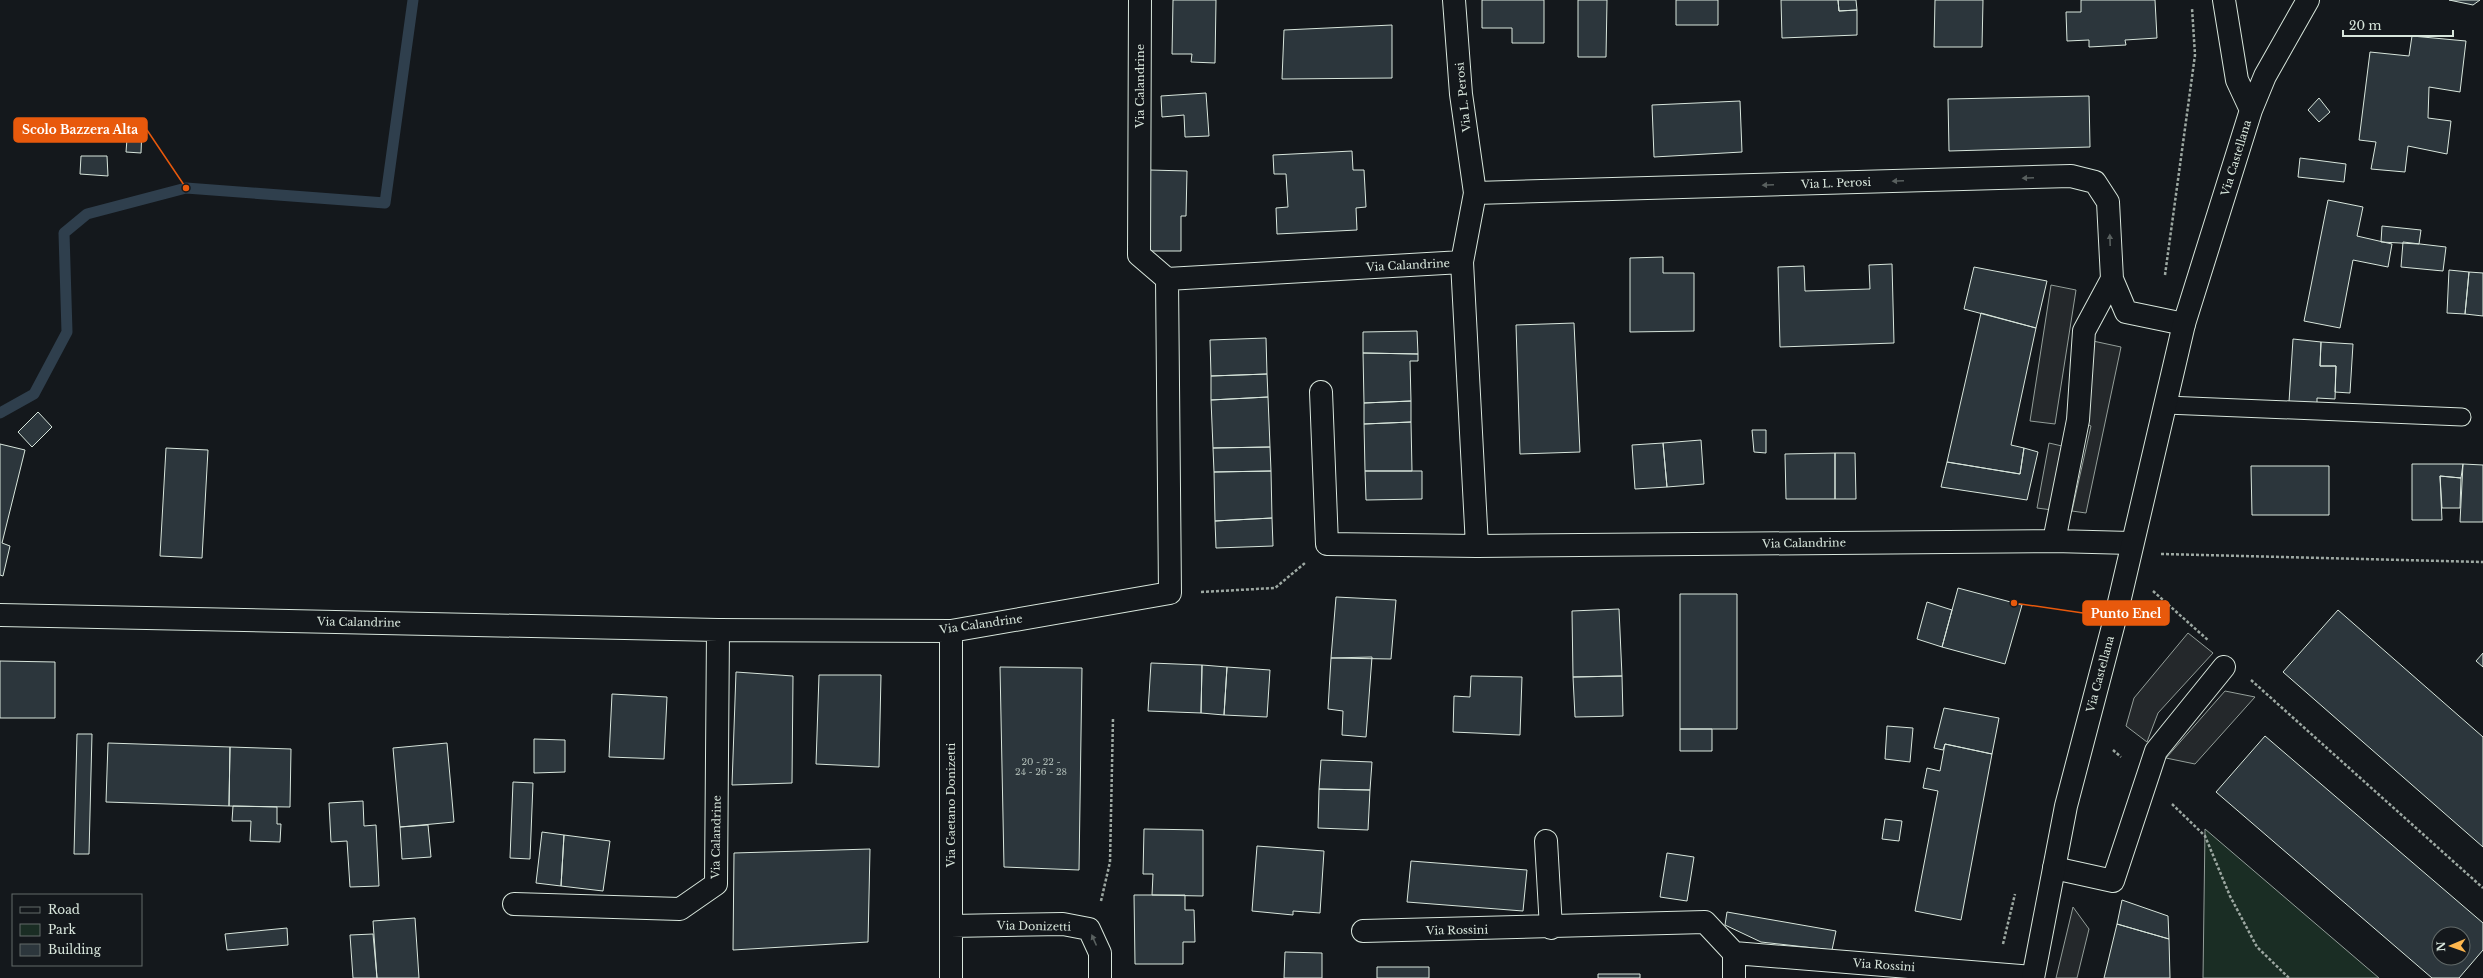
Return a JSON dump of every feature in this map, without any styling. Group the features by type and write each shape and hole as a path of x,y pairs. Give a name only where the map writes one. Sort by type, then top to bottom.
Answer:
{"street":[{"name":"Via Calandrine","path":"1140,0 1139,256 1167,279 1462,262 1477,546"},
{"name":"Via L. Perosi","path":"1454,0 1461,94 1475,193 1462,262"},
{"path":"2224,0 2237,80 2251,110"},
{"name":"Via Castellana","path":"2033,978 2066,806 2131,548 2184,324 2251,110 2266,76 2308,0"},
{"name":"Via L. Perosi","path":"1475,193 2071,176 2095,182 2108,202 2112,279"},
{"path":"1167,279 1170,593"},
{"path":"2112,279 2126,312 2184,324"},
{"path":"2054,541 2078,420 2084,331 2112,279"},
{"path":"1321,392 1327,544"},
{"name":"Via Calandrine","path":"1327,544 1477,546 2054,541 2131,548"},
{"name":"Via Calandrine","path":"0,615 718,630 951,631 1170,593"},
{"name":"Via Calandrine","path":"514,904 680,909 716,884 718,630"},
{"name":"Via Gaetano Donizetti","path":"951,631 952,978"},
{"path":"2054,868 2113,881 2156,751 2224,667"},
{"path":"1546,841 1551,928"},
{"name":"Via Rossini","path":"1363,931 1551,928 1705,922 1734,953 2033,978"},
{"name":"Via Donizetti","path":"951,926 1063,924 1089,929 1100,953 1100,978"},
{"path":"1734,953 1734,978"}],"lane":[{"path":"2166,405 2462,417"}],"path":[{"path":"1170,593 1275,588 1327,544"},
{"path":"2131,548 2483,562"},
{"path":"2149,588 2213,646"},
{"path":"2248,677 2483,888"},
{"path":"1083,928 1103,898 1110,862 1113,718"},
{"path":"2110,756 2112,748 2124,760"},
{"path":"2170,803 2205,836 2230,896 2257,947 2289,978"}],"green space":[{"path":"2205,829 2379,978 2203,978"}],"shaded area":[{"path":"2051,285 2076,290 2055,424 2030,421"},
{"path":"2093,341 2121,347 2086,513 2072,511 2091,426 2078,420"},
{"path":"2049,443 2062,446 2052,510 2037,508"},
{"path":"2188,633 2213,653 2158,713 2147,742 2126,726 2134,698"},
{"path":"2225,691 2255,697 2195,764 2166,758"},
{"path":"2073,907 2089,929 2077,978 2056,978"}],"building":[{"path":"1173,0 1216,0 1215,63 1191,62 1192,54 1172,54"},
{"path":"1482,0 1544,0 1544,43 1512,43 1512,28 1482,28"},
{"path":"1578,0 1607,0 1606,57 1578,57"},
{"path":"1676,0 1718,0 1718,25 1676,25"},
{"path":"1781,0 1838,0 1839,11 1857,10 1857,35 1782,38"},
{"path":"1838,0 1856,0 1857,10 1839,11"},
{"path":"1935,0 1983,0 1982,47 1934,47"},
{"path":"2081,0 2155,0 2157,38 2125,40 2126,45 2089,47 2089,40 2067,41 2066,12 2081,12"},
{"path":"2449,0 2480,0 2473,5"},
{"path":"1392,25 1392,78 1282,79 1284,30"},
{"path":"2412,36 2466,41 2460,92 2429,87 2428,118 2451,121 2447,154 2408,146 2405,172 2371,169 2376,142 2359,140 2370,52 2409,56"},
{"path":"1206,93 1209,136 1185,137 1184,115 1162,117 1161,96"},
{"path":"2089,96 2090,147 1949,151 1948,99"},
{"path":"2319,98 2330,112 2319,122 2308,110"},
{"path":"1740,101 1742,152 1654,157 1652,105"},
{"path":"128,126 142,128 141,153 126,152"},
{"path":"1352,151 1353,170 1364,170 1366,207 1356,208 1357,230 1277,234 1276,208 1288,207 1286,174 1274,174 1273,155"},
{"path":"81,156 107,156 108,176 80,174"},
{"path":"2300,158 2346,164 2344,182 2298,177"},
{"path":"1150,170 1187,171 1186,216 1181,216 1181,251 1149,251"},
{"path":"2328,200 2363,207 2357,236 2392,244 2388,267 2353,260 2340,328 2304,321"},
{"path":"2382,226 2421,230 2419,244 2381,242"},
{"path":"2403,242 2446,247 2443,271 2401,267"},
{"path":"1663,257 1663,273 1694,273 1694,331 1630,332 1630,258"},
{"path":"1892,264 1894,343 1780,347 1778,267 1804,266 1805,291 1870,289 1869,265"},
{"path":"1974,267 2047,281 2036,328 1964,309"},
{"path":"2449,270 2469,272 2465,314 2447,313"},
{"path":"2469,272 2483,273 2483,316 2465,314"},
{"path":"1981,313 2036,328 2011,445 2024,448 2020,474 1947,462"},
{"path":"1574,323 1580,452 1520,454 1516,325"},
{"path":"1417,331 1418,354 1363,353 1363,332"},
{"path":"1266,338 1267,374 1211,376 1210,340"},
{"path":"2293,339 2321,342 2320,366 2336,366 2335,399 2317,398 2317,404 2289,402"},
{"path":"2321,342 2353,344 2350,393 2335,392 2336,366 2320,366"},
{"path":"1363,353 1418,354 1418,361 1410,361 1411,401 1364,403"},
{"path":"1267,374 1268,397 1211,400 1211,376"},
{"path":"1268,397 1270,447 1213,448 1211,400"},
{"path":"1411,401 1411,422 1364,424 1364,403"},
{"path":"38,412 52,427 32,447 18,432"},
{"path":"1411,422 1412,471 1365,471 1364,424"},
{"path":"1752,430 1766,430 1766,453 1754,452"},
{"path":"1701,440 1704,484 1667,487 1663,443"},
{"path":"1663,443 1667,487 1635,489 1632,445"},
{"path":"0,444 25,450 2,543 10,546 3,576 0,575"},
{"path":"1270,447 1271,471 1214,472 1213,448"},
{"path":"166,448 208,450 202,558 160,556"},
{"path":"2024,448 2038,452 2027,500 1941,487 1947,462 2020,474"},
{"path":"1835,453 1835,499 1786,499 1785,454"},
{"path":"1835,453 1855,453 1856,499 1835,499"},
{"path":"2412,464 2463,464 2461,478 2440,476 2442,520 2412,520"},
{"path":"2463,464 2483,465 2483,522 2460,522"},
{"path":"2251,466 2329,466 2329,515 2252,515"},
{"path":"1271,471 1272,518 1215,521 1214,472"},
{"path":"1365,471 1422,471 1422,499 1366,500"},
{"path":"2440,476 2461,478 2460,508 2442,508"},
{"path":"1272,518 1273,546 1216,548 1215,521"},
{"path":"1958,588 2022,605 2005,664 1942,647"},
{"path":"1680,594 1737,594 1737,729 1680,729"},
{"path":"1336,597 1396,600 1391,659 1331,658"},
{"path":"1927,602 1952,610 1942,647 1917,639"},
{"path":"1619,609 1622,676 1573,677 1572,611"},
{"path":"2338,610 2483,737 2483,847 2283,672"},
{"path":"2483,653 2483,667 2476,661"},
{"path":"1372,657 1366,737 1342,735 1343,711 1328,709 1331,658"},
{"path":"0,661 55,662 55,718 0,718"},
{"path":"1151,663 1202,665 1201,713 1148,711"},
{"path":"1202,665 1227,667 1224,715 1201,713"},
{"path":"1000,667 1082,668 1079,870 1004,867"},
{"path":"1227,667 1270,670 1267,717 1224,715"},
{"path":"736,672 793,676 792,783 732,785"},
{"path":"819,675 881,675 879,767 816,764"},
{"path":"1471,676 1522,677 1520,735 1453,732 1454,696 1470,697"},
{"path":"1622,676 1623,716 1575,717 1573,677"},
{"path":"612,694 667,697 664,759 609,757"},
{"path":"1944,708 1999,718 1992,754 1945,744 1943,750 1934,748"},
{"path":"1887,726 1913,728 1910,762 1885,759"},
{"path":"1680,729 1712,729 1712,751 1680,751"},
{"path":"77,734 92,734 89,854 74,854"},
{"path":"2265,736 2483,923 2483,950 2471,964 2471,926 2431,926 2431,966 2469,966 2459,978 2432,978 2216,792"},
{"path":"534,739 565,740 565,772 534,773"},
{"path":"108,743 230,747 229,806 106,802"},
{"path":"447,743 454,822 400,827 393,748"},
{"path":"1945,744 1992,754 1961,920 1915,911 1938,791 1923,788 1927,768 1940,771"},
{"path":"230,747 291,749 290,807 229,806"},
{"path":"1321,760 1372,762 1370,790 1319,789"},
{"path":"513,782 533,783 530,859 510,858"},
{"path":"1319,789 1370,790 1368,830 1318,828"},
{"path":"363,801 364,826 376,825 379,886 350,887 347,841 331,842 329,803"},
{"path":"233,806 277,807 277,824 281,824 280,842 250,841 251,821 232,821"},
{"path":"1885,819 1902,821 1899,841 1882,839"},
{"path":"428,825 431,857 402,859 400,827"},
{"path":"1144,829 1203,830 1203,896 1152,895 1153,874 1143,874"},
{"path":"542,832 564,835 561,886 536,883"},
{"path":"564,835 610,841 603,891 561,886"},
{"path":"1257,846 1324,851 1320,913 1293,911 1293,915 1252,911"},
{"path":"870,849 868,942 733,950 734,853"},
{"path":"1667,853 1694,857 1687,901 1660,897"},
{"path":"1411,861 1527,870 1523,911 1407,902"},
{"path":"1134,895 1185,895 1185,910 1194,910 1195,942 1183,942 1183,964 1135,964"},
{"path":"2122,900 2168,916 2169,939 2117,924"},
{"path":"1727,912 1836,931 1832,950 1761,942 1725,925"},
{"path":"415,918 419,978 377,978 373,921"},
{"path":"2117,924 2169,939 2170,978 2104,978"},
{"path":"287,928 288,945 227,950 225,934"},
{"path":"373,934 377,978 353,978 350,935"},
{"path":"1285,952 1322,953 1322,978 1284,978"},
{"path":"1377,967 1429,967 1429,978 1377,978"},
{"path":"1598,974 1640,974 1640,978 1598,978"}],"waterway":[{"path":"0,413 34,394 67,332 64,233 87,214 186,188 385,203 413,0"}],"place":[{"name":"Scolo Bazzera Alta","path":"186,188"},
{"name":"Punto Enel","path":"2014,603"}]}
